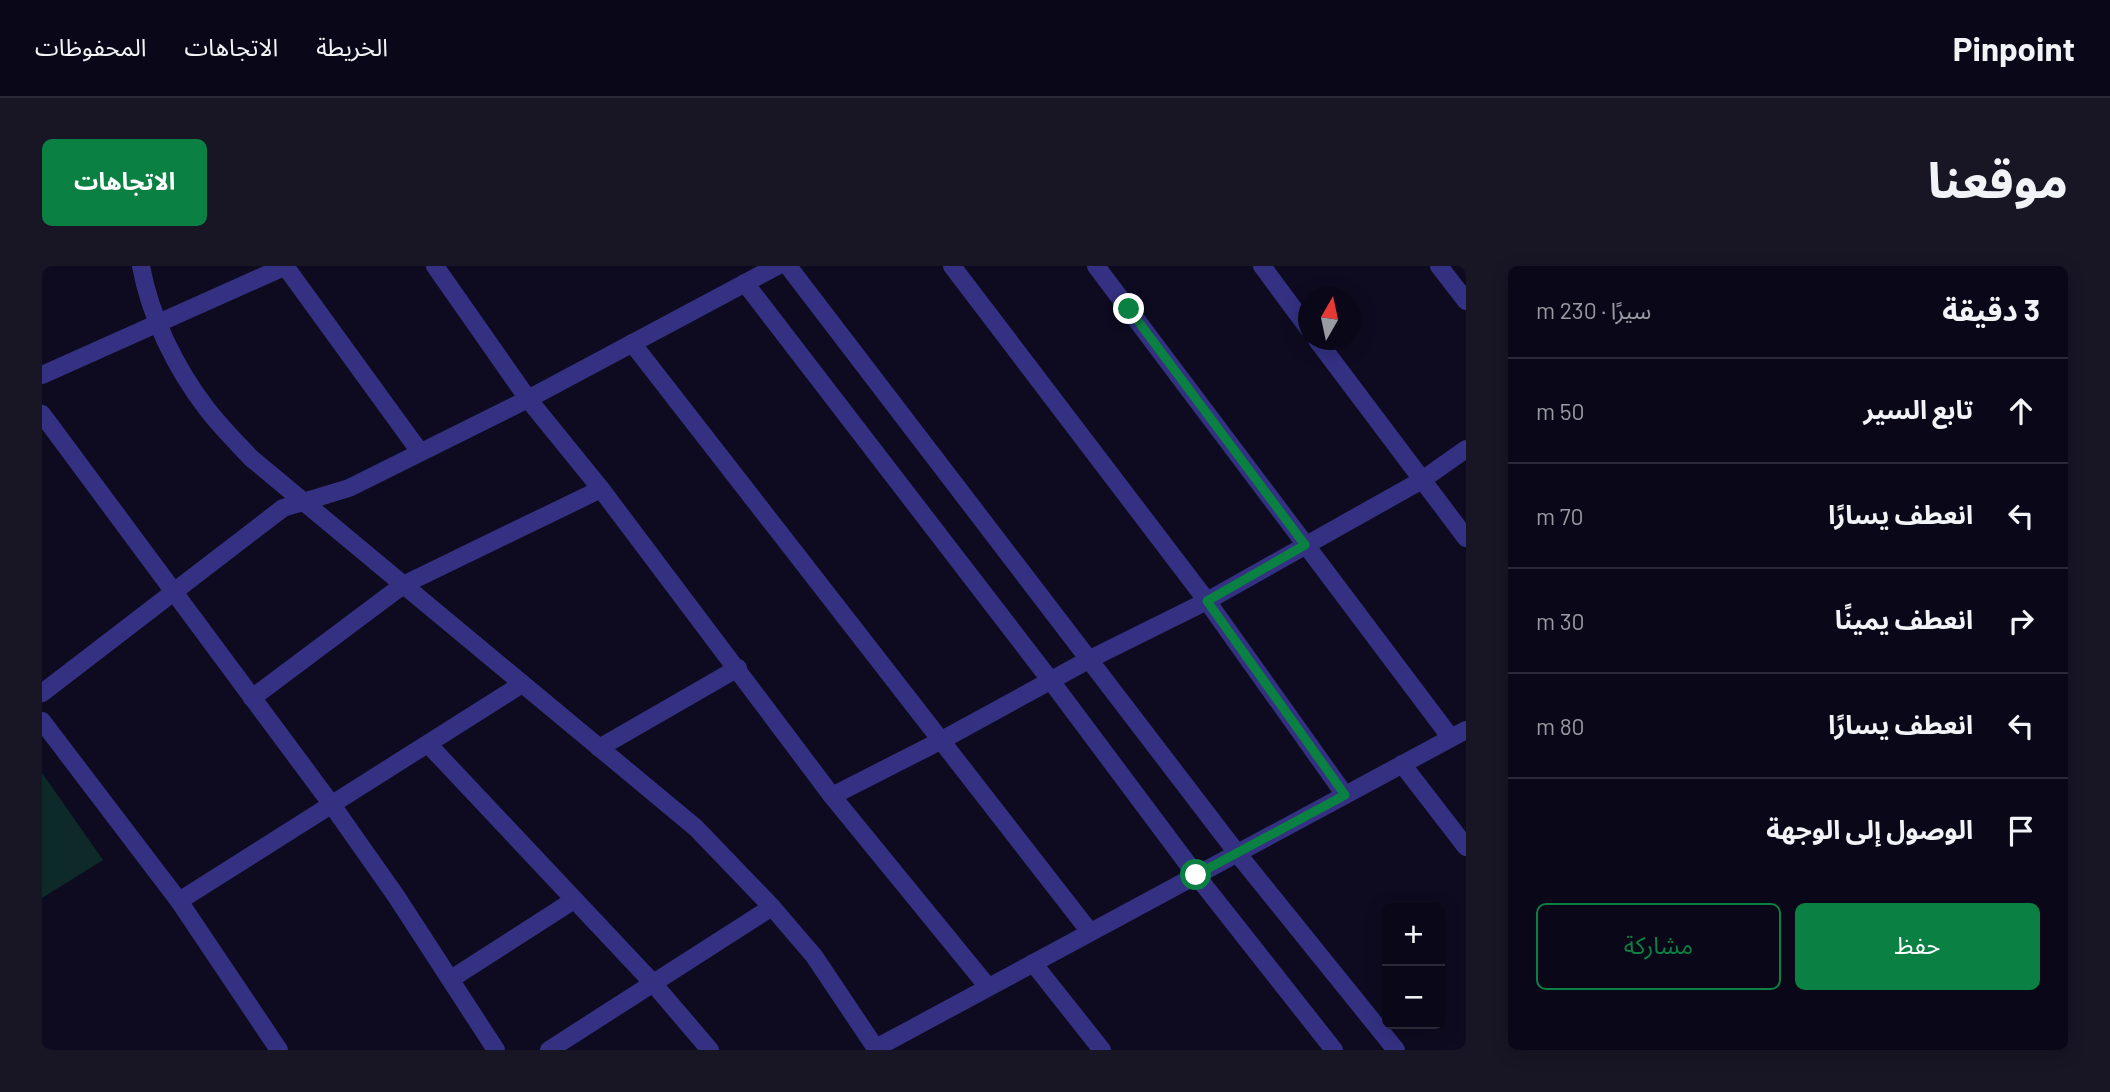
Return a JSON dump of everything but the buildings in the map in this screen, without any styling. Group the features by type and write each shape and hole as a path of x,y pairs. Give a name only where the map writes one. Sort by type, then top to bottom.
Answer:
{"street":[{"path":"141,266 144,285 178,365 207,408 251,458 696,828 772,907 814,956 876,1049 1458,734 1305,545 1096,266"},
{"path":"42,375 286,266 420,452"},
{"path":"435,266 528,399 601,489 832,796 988,987"},
{"path":"42,693 283,508 348,488 528,399 777,266"},
{"path":"788,266 1237,853 1396,1050"},
{"path":"952,266 1207,601 1345,795"},
{"path":"1262,266 1298,315"},
{"path":"1439,266 1466,301"},
{"path":"745,283 1051,681 1196,875 1334,1050"},
{"path":"632,344 1090,932"},
{"path":"1324,350 1466,538"},
{"path":"42,414 332,805 496,1050"},
{"path":"832,796 1207,601 1422,480 1466,449"},
{"path":"253,698 403,585 601,489"},
{"path":"599,748 738,668"},
{"path":"179,901 522,684"},
{"path":"42,721 179,901 279,1050"},
{"path":"428,744 652,982 710,1050"},
{"path":"1402,764 1466,847"},
{"path":"451,979 574,900"},
{"path":"549,1050 772,907"},
{"path":"1033,963 1102,1050"}],"green space":[{"path":"42,773 103,860 42,898"}],"route":[{"path":"1129,309 1305,545 1207,601 1345,795 1196,875"}]}
